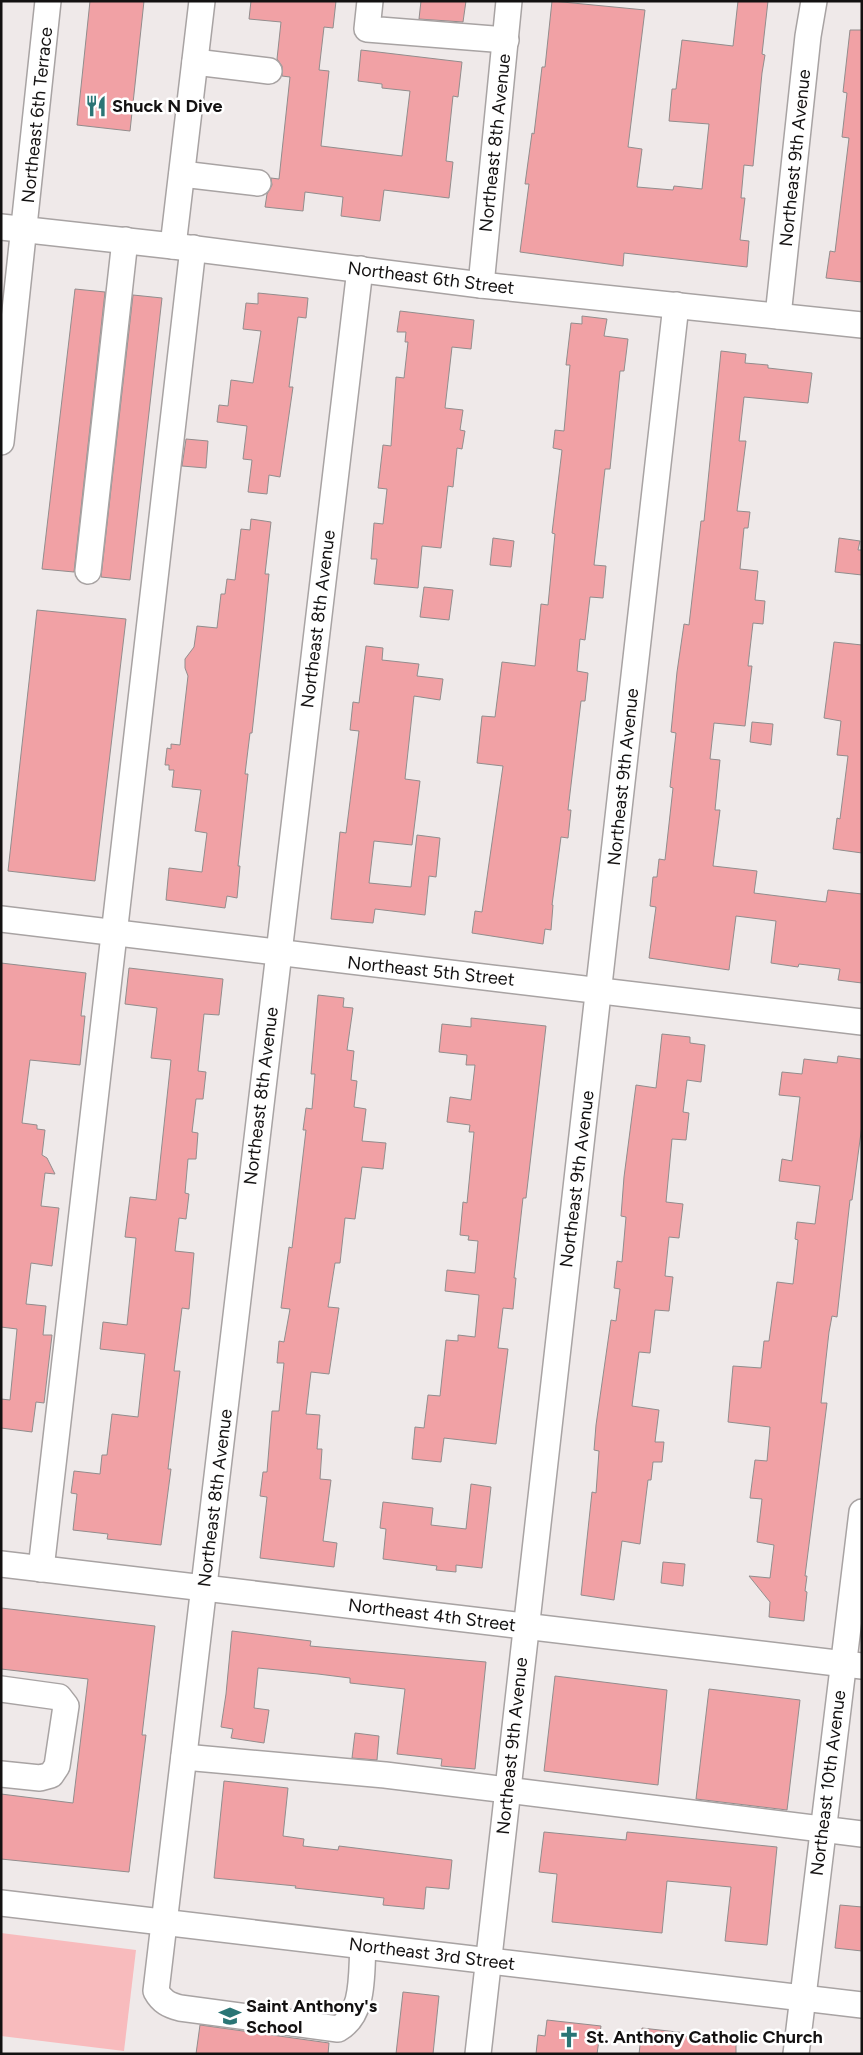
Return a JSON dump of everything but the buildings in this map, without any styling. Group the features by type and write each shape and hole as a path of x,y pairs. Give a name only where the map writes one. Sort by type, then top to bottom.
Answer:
{"street":[{"name":"Northeast 6th Terrace","path":"1,442 13,228 32,140 48,1"},
{"path":"41,1569 114,933 183,247 182,174 202,1"},
{"path":"370,1 367,29 506,40"},
{"name":"Northeast 8th Avenue","path":"481,285 509,1"},
{"name":"Northeast 9th Avenue","path":"778,316 808,36 814,1"},
{"path":"195,62 269,71"},
{"path":"182,174 258,183"},
{"name":"Northeast 6th Street","path":"13,228 183,247 481,285 862,325"},
{"path":"88,571 125,240"},
{"name":"Northeast 8th Avenue","path":"360,269 156,1991 160,1998 168,2005 338,2030 346,2025 354,2015 357,2005 363,1946"},
{"name":"Northeast 9th Avenue","path":"478,2054 676,305"},
{"name":"Northeast 5th Street","path":"1,919 278,954 862,1022"},
{"name":"Northeast 10th Avenue","path":"796,2054 823,1829 853,1665 862,1512"},
{"name":"Northeast 4th Street","path":"1,1564 853,1665"},
{"path":"1,1689 59,1697 66,1706 57,1766 51,1775 40,1778 1,1774"},
{"path":"184,1757 385,1775 862,1834"},
{"name":"Northeast 3rd Street","path":"1,1903 862,2005"}],"shaded area":[{"path":"1,1933 136,1950 124,2051 1,2036"}],"place":[{"name":"Shuck N Dive","path":"96,106"},
{"name":"Saint Anthony's School","path":"230,2016"},
{"name":"St. Anthony Catholic Church","path":"569,2037"}]}
